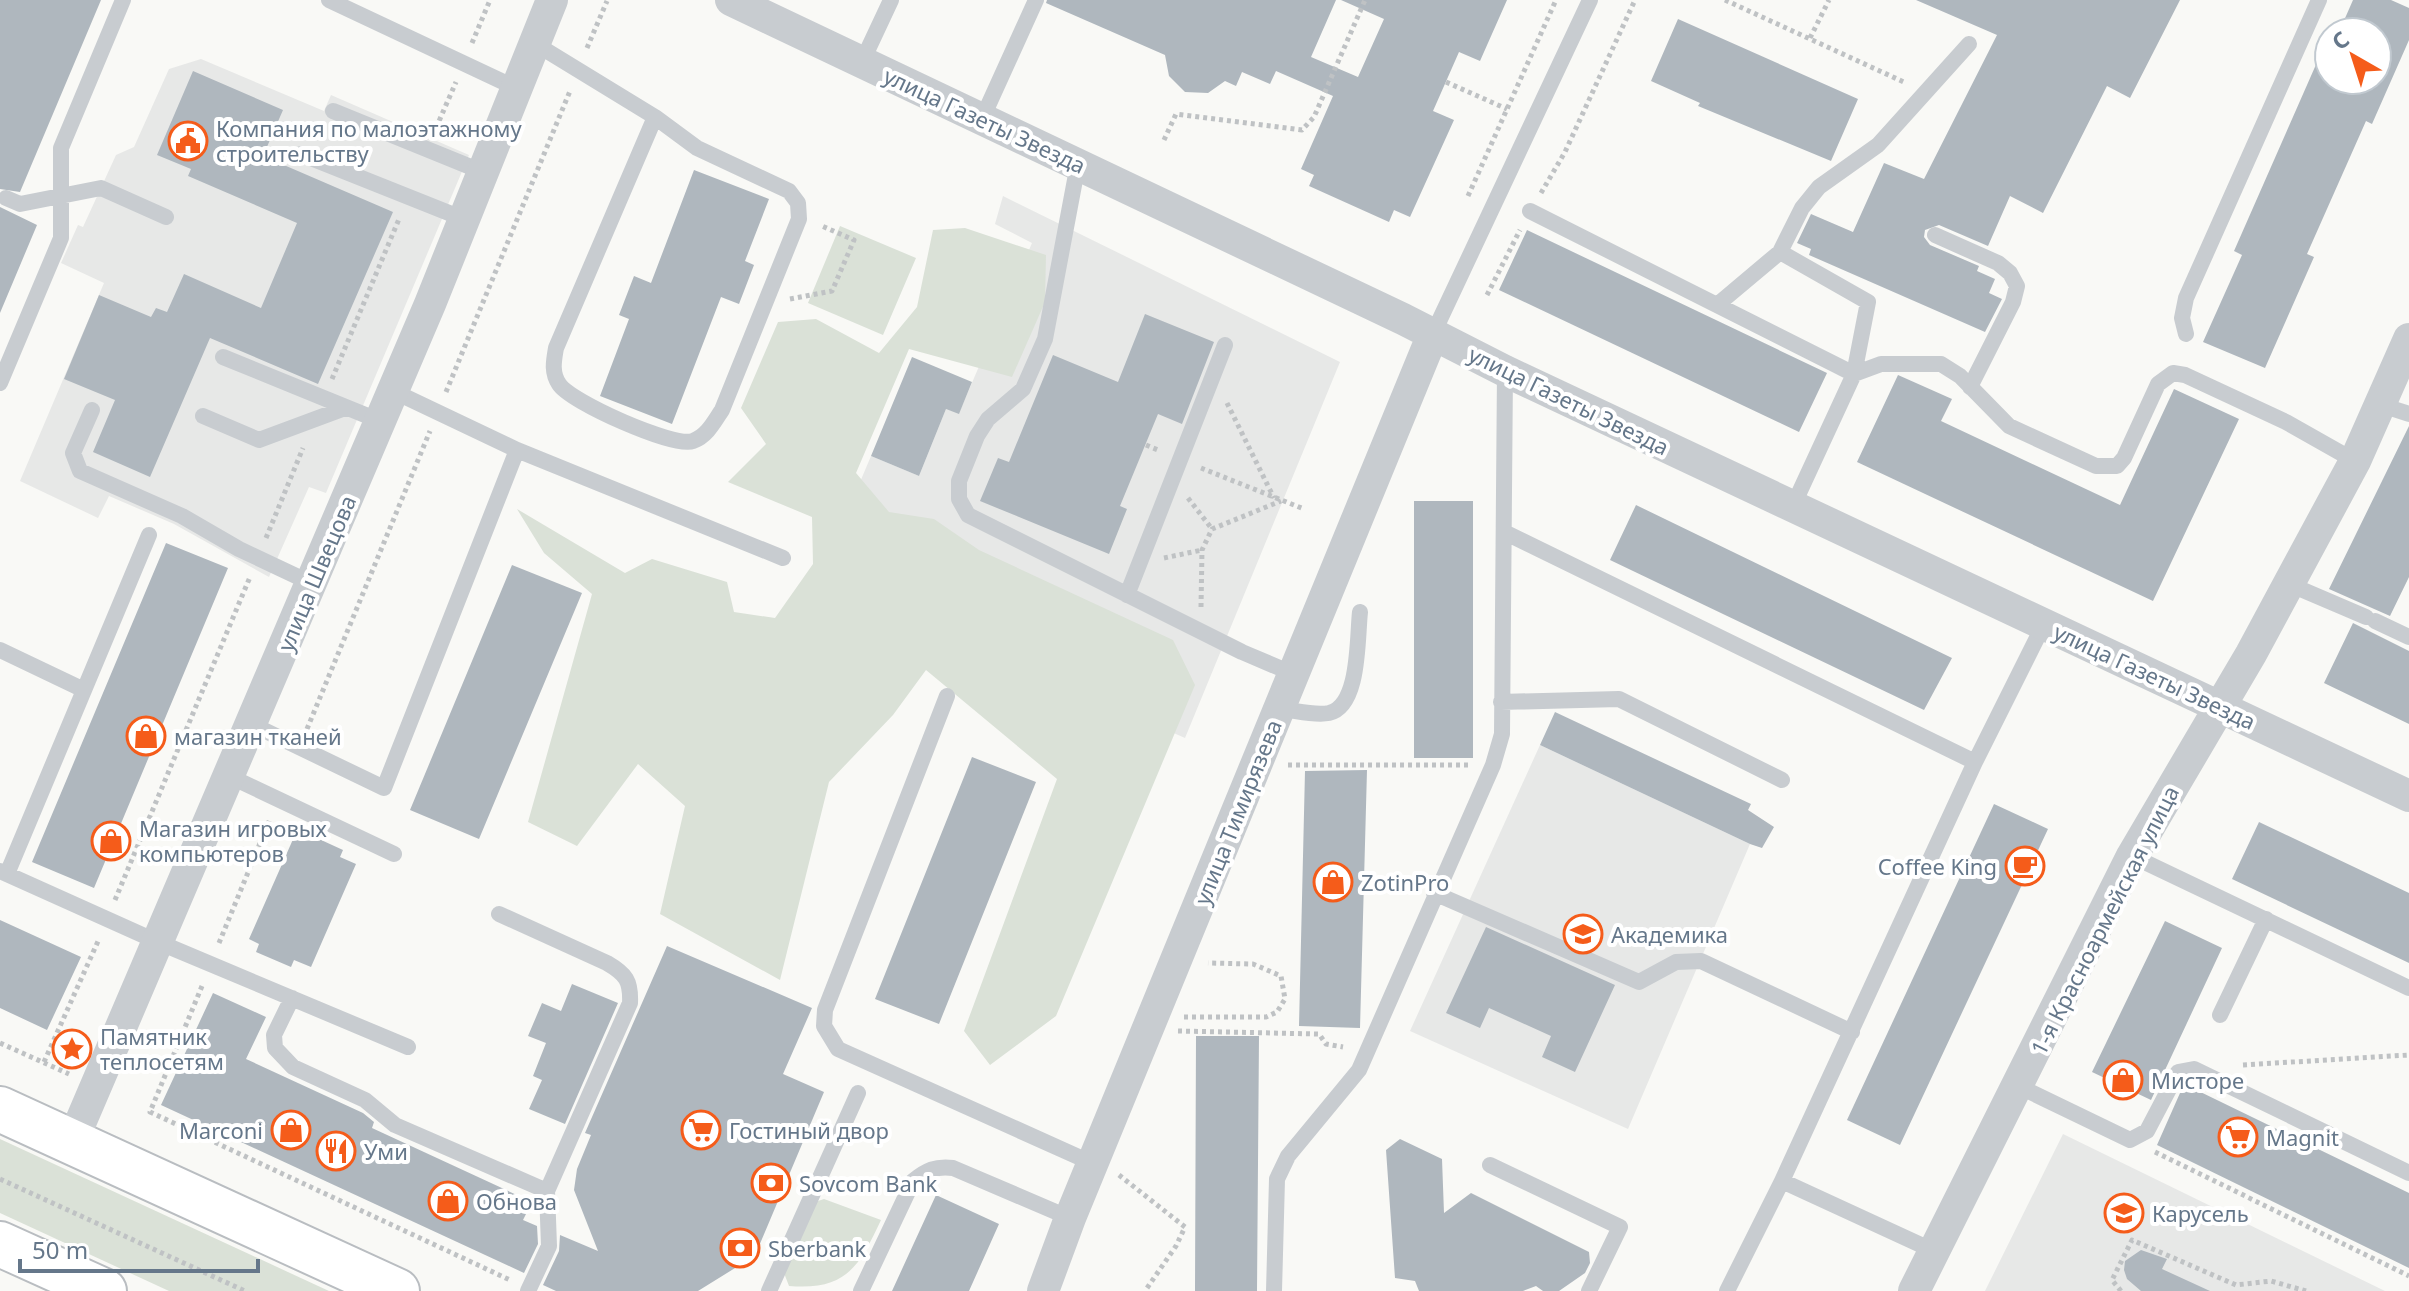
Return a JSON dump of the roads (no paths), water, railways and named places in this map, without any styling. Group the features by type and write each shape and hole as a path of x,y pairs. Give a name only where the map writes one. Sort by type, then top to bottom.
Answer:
{"main road":[{"path":"0,1109 397,1291"},
{"path":"0,1244 104,1291"}],"street":[{"name":"улица Швецова","path":"72,1142 393,391 552,0"},
{"name":"улица Газеты Звезда","path":"731,0 1505,371 2409,796"},
{"name":"улица Тимирязева","path":"1043,1291 1070,1218 1102,1166 1279,709 1433,334"},
{"name":"1-я Красноармейская улица","path":"1914,1291 2132,856 2221,705 2355,461 2409,339"}],"lane":[{"path":"0,383 61,238 61,148 123,0"},
{"path":"329,0 516,88"},
{"path":"862,62 891,0"},
{"path":"982,119 1036,0"},
{"path":"1433,334 1590,0"},
{"path":"2186,334 2182,318 2186,298 2319,0"},
{"path":"534,43 655,117 697,148 789,191 798,203 798,217 722,410 709,430 692,442 670,441 575,398 559,385 553,369 556,348 655,117"},
{"path":"1717,305 1780,252 1802,208 1819,187 1878,145 1969,44"},
{"path":"333,111 483,172"},
{"path":"301,154 464,219"},
{"path":"1078,164 1045,339 1023,389 988,419 977,436 959,481 959,499 968,515 1200,631 1294,674"},
{"path":"6,198 20,204 101,188 166,217"},
{"path":"1530,211 1854,374 1881,364 1941,364 1970,387 2009,426 2096,466 2117,466 2124,458 2158,384 2173,373 2185,375 2286,422 2355,461"},
{"path":"1935,235 1998,263 2010,273 2017,286 2013,302 1970,387"},
{"path":"1780,252 1868,302 1854,374 1793,506"},
{"path":"1127,595 1225,345"},
{"path":"223,357 380,421"},
{"path":"1274,1291 1277,1179 1288,1156 1359,1070 1434,893 1493,765 1502,734 1505,371"},
{"path":"393,391 517,450 783,558"},
{"path":"2378,404 2409,414"},
{"path":"203,416 259,440 345,408"},
{"path":"92,410 73,453 80,471 182,516 311,583"},
{"path":"251,724 384,788 517,450"},
{"path":"1504,532 1975,762"},
{"path":"149,535 4,873 158,942 408,1047"},
{"path":"2289,584 2409,637"},
{"path":"1279,709 1326,714 1346,702 1352,689 1360,612"},
{"path":"1727,1291 1852,1032 1975,762 2044,624"},
{"path":"0,650 84,690"},
{"path":"947,696 825,1010 824,1026 838,1049 1102,1166"},
{"path":"1501,702 1619,699 1782,780"},
{"path":"229,776 394,854"},
{"path":"2132,856 2409,988"},
{"path":"1434,893 1639,982 1676,962 1701,961 1852,1032"},
{"path":"499,914 607,963 624,973 630,985 630,1003 547,1191 549,1246 528,1290"},
{"path":"2220,1015 2266,919"},
{"path":"292,998 274,1035 275,1048 293,1067 365,1100 395,1125 547,1191"},
{"path":"2018,1086 2130,1140 2147,1131 2178,1072 2194,1069 2409,1173"},
{"path":"769,1291 858,1093"},
{"path":"1490,1165 1620,1227 1589,1291"},
{"path":"861,1291 913,1181 939,1166 953,1168 1070,1218"},
{"path":"1782,1181 1934,1251"}],"place":[{"name":"Компания по малоэтажному строительству","path":"188,141"},
{"name":"магазин тканей","path":"146,736"},
{"name":"Магазин игровых компьютеров","path":"111,841"},
{"name":"Coffee King","path":"2025,866"},
{"name":"ZotinPro","path":"1333,882"},
{"name":"Академика","path":"1583,934"},
{"name":"Памятник теплосетям","path":"72,1049"},
{"name":"Мисторе","path":"2123,1080"},
{"name":"Marconi","path":"291,1130"},
{"name":"Гостиный двор","path":"701,1130"},
{"name":"Magnit","path":"2238,1137"},
{"name":"Уми","path":"336,1151"},
{"name":"Sovcom Bank","path":"771,1183"},
{"name":"Обнова","path":"448,1201"},
{"name":"Карусель","path":"2124,1213"},
{"name":"Sberbank","path":"740,1248"}]}
